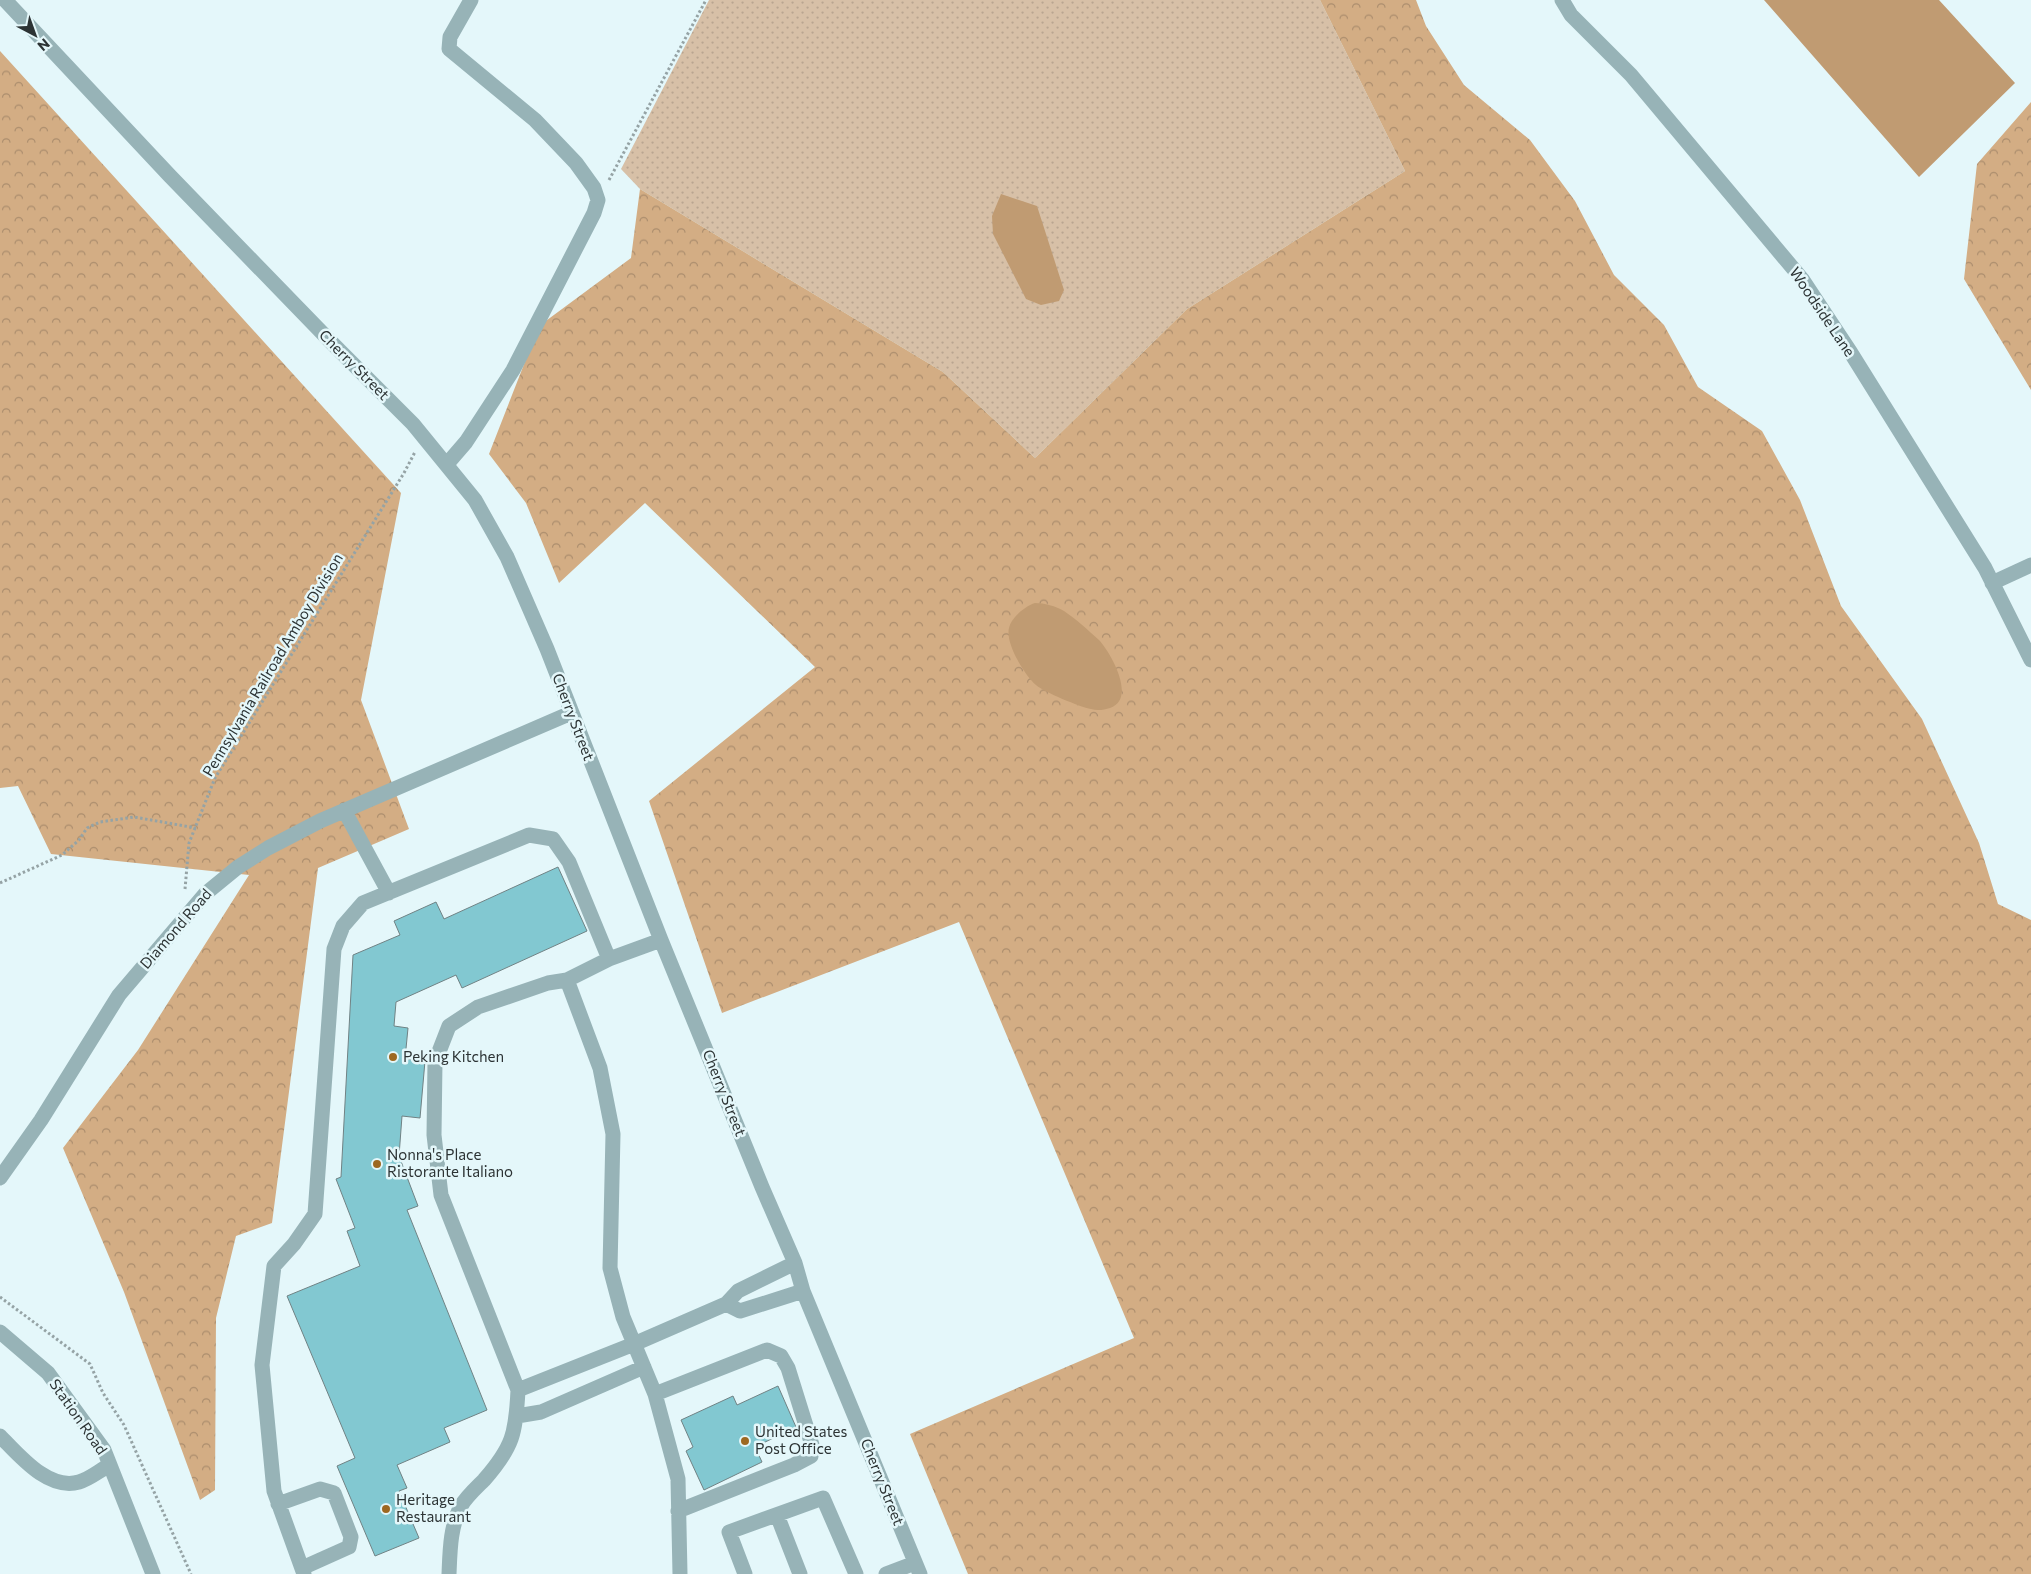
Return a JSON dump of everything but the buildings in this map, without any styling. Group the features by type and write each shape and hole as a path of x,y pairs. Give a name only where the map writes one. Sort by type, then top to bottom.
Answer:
{"street":[{"name":"Cherry Street","path":"5,0 170,176 423,436 475,500 507,557 547,650 661,940 795,1263 803,1291 918,1568"},
{"path":"447,464 466,442 513,370 598,200 594,188 576,162 535,120 449,49 450,37 471,0"},
{"name":"Woodside Lane","path":"1562,0 1570,15 1631,75 1802,279 1861,370 1992,583 2031,660"},
{"path":"1992,583 2031,565"},
{"name":"Diamond Road","path":"0,1178 41,1120 119,996 205,894 238,867 268,848 344,810 571,713"},
{"path":"344,810 389,893"},
{"path":"278,1504 320,1489 334,1493 351,1537 349,1547 303,1571 278,1504 274,1491 262,1365 274,1266 294,1244 315,1214 334,949 343,926 363,903 529,835 553,839 569,862 609,959"},
{"path":"450,1574 450,1542 461,1506 496,1466 512,1441 517,1416 518,1390 441,1195 434,1135 435,1062 449,1026 478,1007 548,983 567,980 609,959 661,940"},
{"path":"567,980 600,1068 613,1134 610,1268 623,1317 655,1394 678,1479 680,1574"},
{"path":"518,1390 634,1344 726,1304 738,1291 795,1263"},
{"path":"726,1304 740,1311 803,1291"},
{"name":"Station Road","path":"0,1332 48,1374 104,1450 153,1574"},
{"path":"655,1394 767,1350 781,1356 788,1368 812,1445 811,1456 794,1465 678,1511"},
{"path":"517,1416 541,1412 644,1367"},
{"path":"0,1436 31,1467 54,1480 66,1484 84,1480 110,1465"},
{"path":"745,1574 729,1532 822,1498 856,1574"},
{"path":"777,1515 800,1574"},
{"path":"886,1574 918,1568"}],"path":[{"path":"598,200 706,0"},
{"name":"Pennsylvania Railroad Amboy Division","path":"185,892 189,843 215,778 404,472 423,436"},
{"path":"0,883 62,855 79,840 87,828 100,822 134,817 196,828"},
{"path":"0,1297 90,1364 103,1393 124,1425 191,1574"}],"shaded area":[{"path":"709,0 1320,0 1405,171 1187,309 1035,458 943,372 640,189 621,169"},
{"path":"1764,0 1939,0 2015,83 1919,177"},
{"path":"1001,194 1037,206 1064,290 1059,301 1041,305 1026,299 993,234 992,216"},
{"path":"1035,603 1050,605 1064,611 1104,646 1115,665 1122,686 1118,703 1103,710 1086,708 1046,691 1032,681 1013,650 1010,642 1009,628 1015,616"}],"green space":[{"path":"1320,0 1416,0 1426,26 1464,85 1530,140 1575,201 1614,275 1664,325 1698,387 1762,431 1800,500 1841,606 1922,719 1979,843 1998,904 2031,920 2031,1574 968,1574 910,1434 1134,1338 959,922 722,1013 649,801 815,667 645,503 559,583 526,503 489,454 539,326 631,258 640,189 943,372 1035,458 1187,309 1405,171"},
{"path":"0,51 401,493 361,700 409,829 318,868 272,1223 236,1236 216,1318 215,1490 200,1500 124,1292 63,1148 138,1050 249,875 51,854 18,786 0,788"},
{"path":"2031,102 2031,390 1964,279 1977,164"}],"place":[{"name":"Peking Kitchen","path":"393,1057"},
{"name":"Nonna's Place Ristorante Italiano","path":"377,1164"},
{"name":"United States Post Office","path":"745,1441"},
{"name":"Heritage Restaurant","path":"386,1509"}]}
